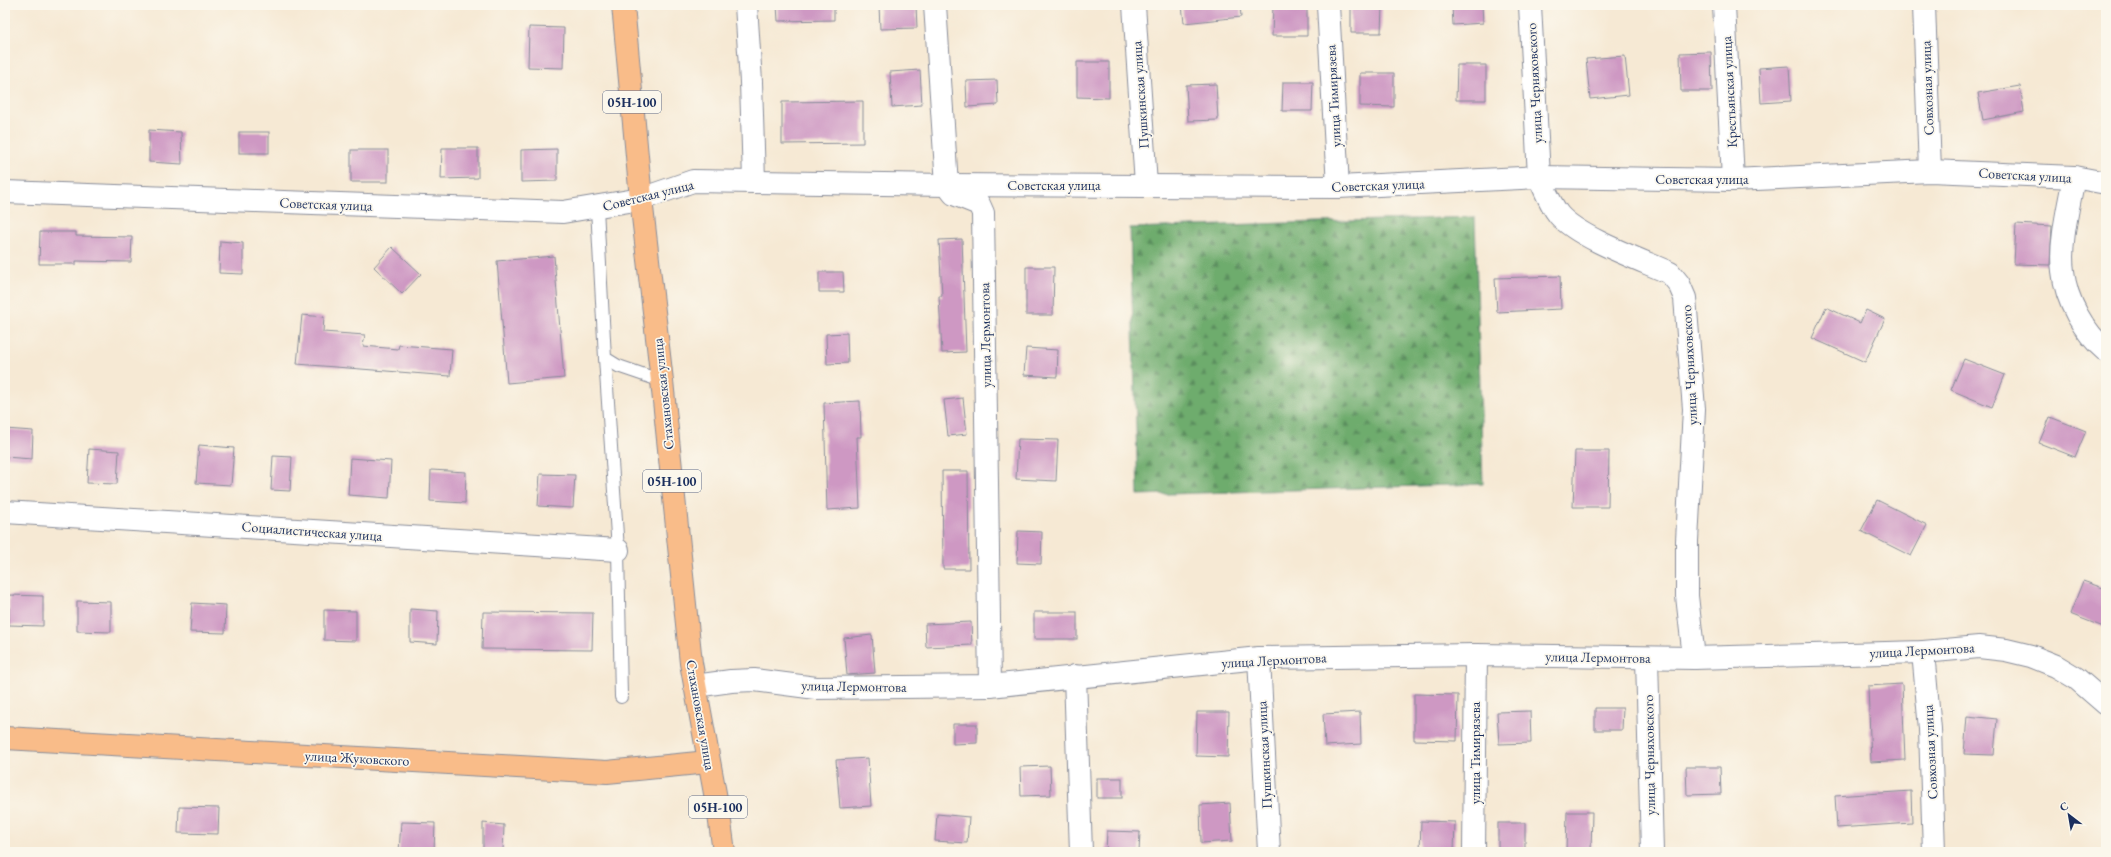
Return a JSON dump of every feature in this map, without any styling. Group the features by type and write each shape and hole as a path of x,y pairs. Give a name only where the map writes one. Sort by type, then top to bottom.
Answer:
{"main road":[{"name":"Стахановская улица","path":"623,5 641,199 662,381 691,663 708,762 719,815 724,852"},
{"name":"улица Жуковского","path":"5,738 608,772 708,762"}],"street":[{"path":"746,5 751,82 754,181"},
{"path":"935,5 947,185"},
{"name":"Пушкинская улица","path":"1134,5 1146,185"},
{"name":"улица Тимирязева","path":"1328,5 1338,187"},
{"name":"улица Черняховского","path":"1530,5 1540,177 1560,215 1577,231 1670,273 1679,284 1685,298 1694,409 1687,572 1687,596 1694,658"},
{"name":"Крестьянская улица","path":"1724,5 1733,180"},
{"name":"Совхозная улица","path":"1924,5 1930,171"},
{"name":"Советская улица","path":"5,192 563,212 597,208 641,199 693,181 947,185 1338,187 1540,177 1733,180 1930,171 2074,177 2106,183"},
{"path":"2074,177 2064,231 2063,271 2070,299 2083,324 2106,351"},
{"name":"улица Лермонтова","path":"947,185 954,194 979,204 983,213 990,686"},
{"name":"Социалистическая улица","path":"5,512 618,550"},
{"name":"улица Лермонтова","path":"695,686 731,681 754,680 816,688 990,686 1259,658 1476,655 1694,658 1923,652 1979,647 2006,650 2031,656 2056,666 2076,678 2106,704"},
{"name":"Совхозная улица","path":"1923,652 1930,729 1934,852"},
{"name":"улица Тимирязева","path":"1474,852 1476,655"},
{"name":"Пушкинская улица","path":"1259,658 1269,852"},
{"name":"улица Черняховского","path":"1647,658 1652,852"},
{"path":"1075,676 1081,852"}],"lane":[{"path":"597,208 605,358 618,550 621,697"},
{"path":"605,358 618,366 662,381"}],"green space":[{"path":"1475,217 1483,484 1138,495 1130,228"}],"building":[{"path":"777,5 834,5 834,20 778,21"},
{"path":"879,5 916,5 917,28 880,29"},
{"path":"1182,5 1240,5 1241,17 1184,23"},
{"path":"1273,5 1307,5 1307,36 1272,36"},
{"path":"1351,5 1382,5 1381,33 1351,33"},
{"path":"1452,5 1482,5 1483,23 1453,25"},
{"path":"529,27 564,28 563,68 528,67"},
{"path":"1711,52 1712,91 1681,91 1680,53"},
{"path":"1625,56 1629,95 1590,99 1586,59"},
{"path":"1077,62 1109,62 1109,98 1077,97"},
{"path":"1457,65 1486,65 1486,100 1456,100"},
{"path":"1789,66 1791,101 1761,103 1759,68"},
{"path":"920,70 922,105 892,107 890,72"},
{"path":"1360,73 1394,73 1394,107 1360,106"},
{"path":"997,80 998,105 967,107 966,81"},
{"path":"1283,82 1313,82 1312,111 1282,111"},
{"path":"1216,84 1218,120 1188,121 1186,85"},
{"path":"2020,86 2024,112 1983,120 1978,93"},
{"path":"863,101 863,143 782,144 782,102"},
{"path":"149,130 181,132 182,164 149,162"},
{"path":"239,132 269,132 269,153 239,153"},
{"path":"442,148 478,148 478,178 441,179"},
{"path":"557,149 557,181 521,182 521,150"},
{"path":"351,150 388,150 388,182 351,182"},
{"path":"2016,224 2052,226 2050,265 2014,264"},
{"path":"40,232 76,232 76,236 132,237 131,262 76,261 76,264 39,264"},
{"path":"962,239 966,352 942,353 939,296 942,296 939,240"},
{"path":"220,241 243,243 243,274 219,273"},
{"path":"392,247 421,274 402,294 374,267"},
{"path":"554,256 564,378 507,383 497,261"},
{"path":"1026,267 1054,267 1053,315 1026,315"},
{"path":"819,272 843,272 844,292 819,292"},
{"path":"1560,276 1561,309 1497,312 1495,278"},
{"path":"1826,307 1860,323 1866,310 1885,319 1865,362 1812,338"},
{"path":"302,315 324,317 323,332 365,335 363,346 398,349 399,345 452,349 450,376 297,364"},
{"path":"847,333 848,363 827,364 826,334"},
{"path":"1026,348 1058,350 1057,377 1024,375"},
{"path":"1964,359 2005,375 1992,407 1951,390"},
{"path":"963,398 967,434 948,436 944,400"},
{"path":"860,401 861,437 857,437 860,508 827,510 824,403"},
{"path":"2050,417 2086,431 2075,457 2039,443"},
{"path":"5,429 33,431 32,459 5,457"},
{"path":"1018,439 1058,440 1056,481 1016,479"},
{"path":"199,445 234,448 231,485 196,483"},
{"path":"89,449 119,451 117,484 87,483"},
{"path":"1575,451 1609,451 1608,507 1573,507"},
{"path":"273,456 292,457 290,491 271,490"},
{"path":"350,458 391,461 389,498 348,495"},
{"path":"431,470 466,472 465,503 430,501"},
{"path":"942,471 968,471 969,569 943,569"},
{"path":"540,474 575,475 573,508 538,506"},
{"path":"1877,500 1927,525 1911,556 1861,531"},
{"path":"1018,531 1042,532 1041,564 1017,563"},
{"path":"2083,581 2106,589 2106,628 2070,614"},
{"path":"9,595 43,596 43,626 9,625"},
{"path":"77,601 111,602 111,632 77,631"},
{"path":"192,603 226,605 225,633 190,632"},
{"path":"410,609 438,611 437,644 410,642"},
{"path":"324,610 356,611 356,641 324,640"},
{"path":"483,612 593,613 592,650 482,649"},
{"path":"1034,612 1077,612 1077,639 1034,639"},
{"path":"971,622 972,645 926,647 925,624"},
{"path":"872,635 875,673 847,675 844,638"},
{"path":"1902,684 1905,760 1871,762 1868,686"},
{"path":"1414,694 1458,695 1457,741 1414,740"},
{"path":"1595,708 1623,708 1622,730 1595,730"},
{"path":"1530,711 1531,743 1499,744 1497,712"},
{"path":"1197,712 1229,712 1228,757 1196,756"},
{"path":"1360,712 1361,744 1325,746 1323,714"},
{"path":"1967,716 1997,719 1994,755 1964,754"},
{"path":"953,724 977,724 977,743 953,744"},
{"path":"868,758 871,806 840,808 836,760"},
{"path":"1050,766 1051,795 1021,796 1020,767"},
{"path":"1686,767 1720,767 1721,794 1687,795"},
{"path":"1097,778 1122,778 1122,798 1097,798"},
{"path":"1911,791 1912,823 1837,828 1835,796"},
{"path":"1230,803 1232,841 1201,843 1200,805"},
{"path":"179,807 219,808 218,834 178,833"},
{"path":"1567,812 1592,812 1591,852 1566,852"},
{"path":"937,814 969,817 967,843 935,841"},
{"path":"1421,821 1455,822 1454,851 1420,851"},
{"path":"401,822 435,823 434,852 399,852"},
{"path":"483,823 504,825 503,850 483,849"},
{"path":"1498,823 1525,823 1525,852 1498,852"},
{"path":"1107,831 1140,832 1139,852 1106,852"}]}
